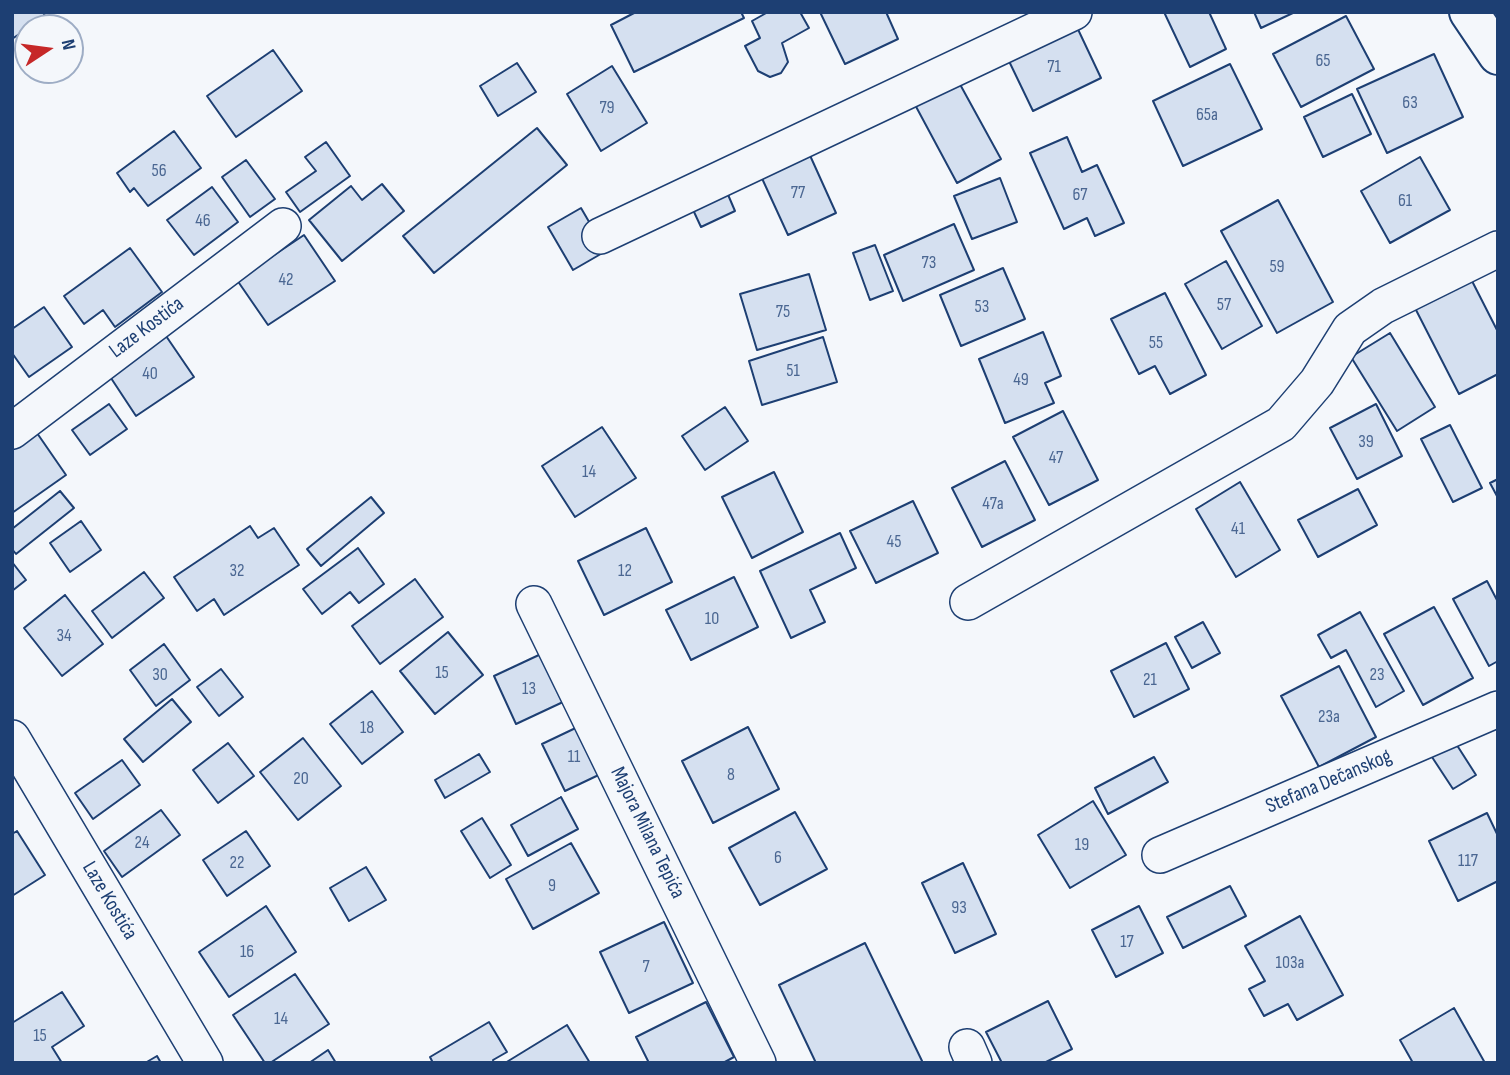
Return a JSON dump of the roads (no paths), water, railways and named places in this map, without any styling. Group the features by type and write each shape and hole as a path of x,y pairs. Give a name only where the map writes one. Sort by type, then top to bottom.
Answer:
{"main road":[{"path":"1469,12 1498,55"}],"street":[{"path":"600,236 1074,12"},
{"name":"Laze Kostića","path":"12,431 283,226"},
{"path":"968,602 1281,424 1317,382 1350,329 1382,306 1498,249"},
{"name":"Majora Milana Tepića","path":"534,604 758,1063"},
{"name":"Stefana Dečanskog","path":"1160,855 1498,709"},
{"name":"Laze Kostića","path":"12,738 205,1063"}]}
